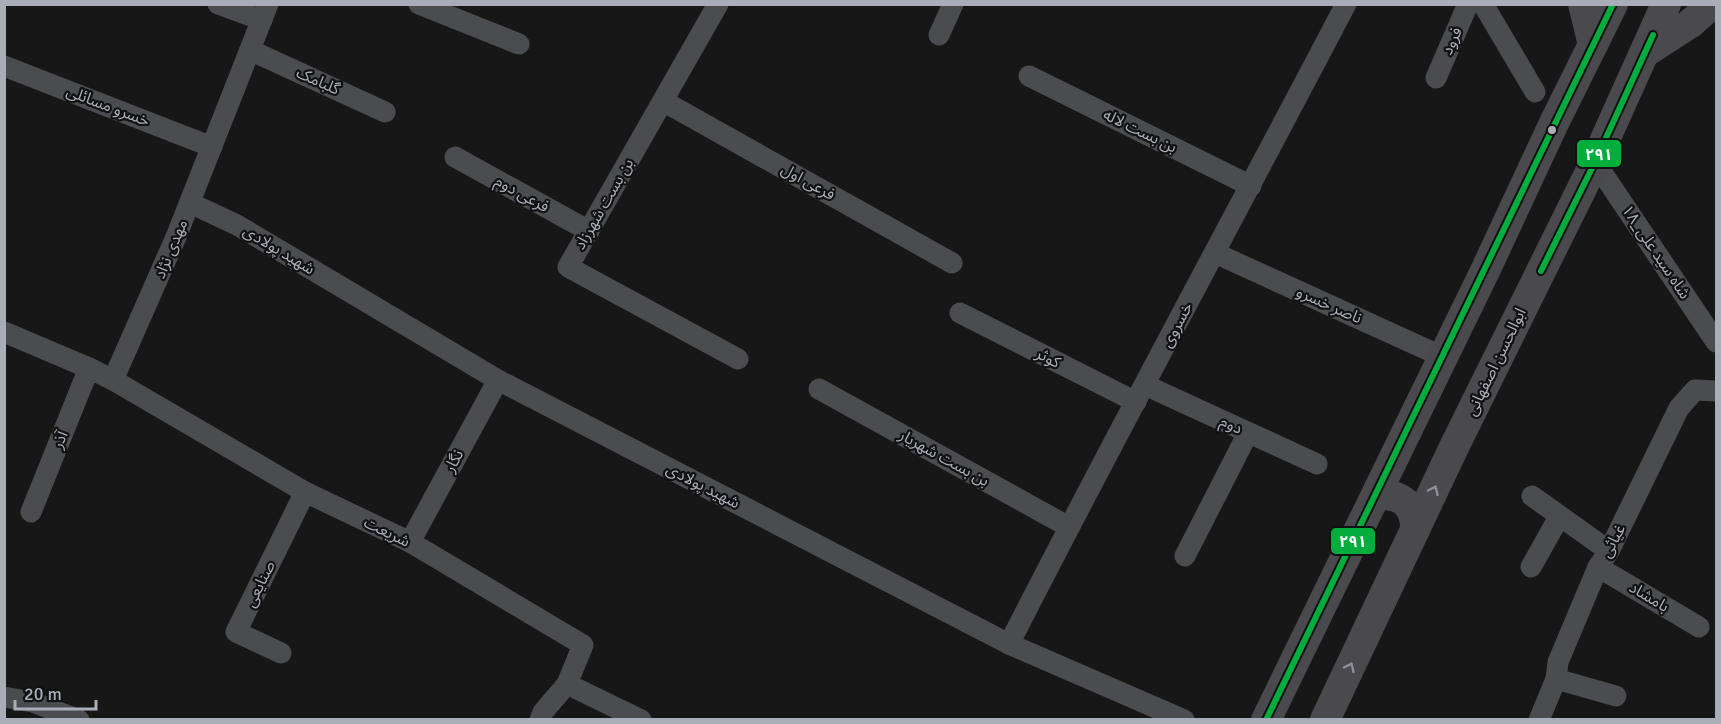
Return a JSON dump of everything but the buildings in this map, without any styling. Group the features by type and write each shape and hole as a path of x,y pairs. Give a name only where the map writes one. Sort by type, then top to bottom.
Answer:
{"main road":[{"path":"1583,4 1593,45"},
{"path":"1266,720 1613,4"},
{"name":"ابوالحسن اصفهانی","path":"1325,720 1455,445 1595,162 1666,4"},
{"path":"1646,52 1690,23 1712,4"},
{"path":"1408,428 1410,439 1416,448 1425,454 1436,456 1447,452 1455,445"},
{"path":"1376,496 1386,494 1406,501 1412,509 1415,530"}],"street":[{"path":"218,4 265,12"},
{"path":"419,4 519,44"},
{"name":"بن بست شهرزاد","path":"718,4 568,267 738,359"},
{"path":"939,35 953,4"},
{"name":"خسروی","path":"1009,644 1346,4"},
{"name":"فرود","path":"1436,78 1468,4"},
{"path":"1483,4 1535,92"},
{"name":"مهدی نژاد","path":"113,381 190,203 265,12"},
{"name":"گلبامک","path":"250,50 385,112"},
{"name":"خسرو مسائلی","path":"4,66 212,147"},
{"name":"بن بست لاله","path":"1029,76 1251,186"},
{"name":"فرعی اول","path":"663,100 952,263"},
{"name":"فرعی دوم","path":"455,157 589,231"},
{"name":"۱۸_شاه سید علی","path":"1595,162 1716,342"},
{"name":"شهید پولادی","path":"190,203 237,225 498,380 1009,644 1184,720"},
{"name":"ناصر خسرو","path":"1215,253 1443,357"},
{"name":"کوثر","path":"960,313 1141,394"},
{"path":"4,332 89,368 113,381"},
{"name":"آذر","path":"31,512 89,368"},
{"name":"نگار","path":"410,542 498,380"},
{"name":"شریعت","path":"113,381 304,492 410,542 583,645 567,684 543,712 540,720"},
{"name":"بن بست شهریار","path":"819,389 1069,527"},
{"name":"غیاثی","path":"1539,720 1556,679 1558,662 1603,559 1679,408 1695,390 1716,391"},
{"name":"دوم","path":"1141,394 1248,432 1317,464"},
{"path":"1185,556 1248,432"},
{"name":"صنایعی","path":"281,653 236,632 304,492"},
{"name":"بامشاد","path":"1532,496 1559,517 1603,559 1699,627"},
{"path":"1531,567 1559,517"},
{"path":"1556,679 1616,696"},
{"path":"567,684 641,720"},
{"path":"4,697 33,702 79,720"}],"transit line":[{"name":"۲۹۱","path":"1266,720 1613,4"},
{"name":"۲۹۱","path":"1541,271 1595,162 1653,35"}]}
